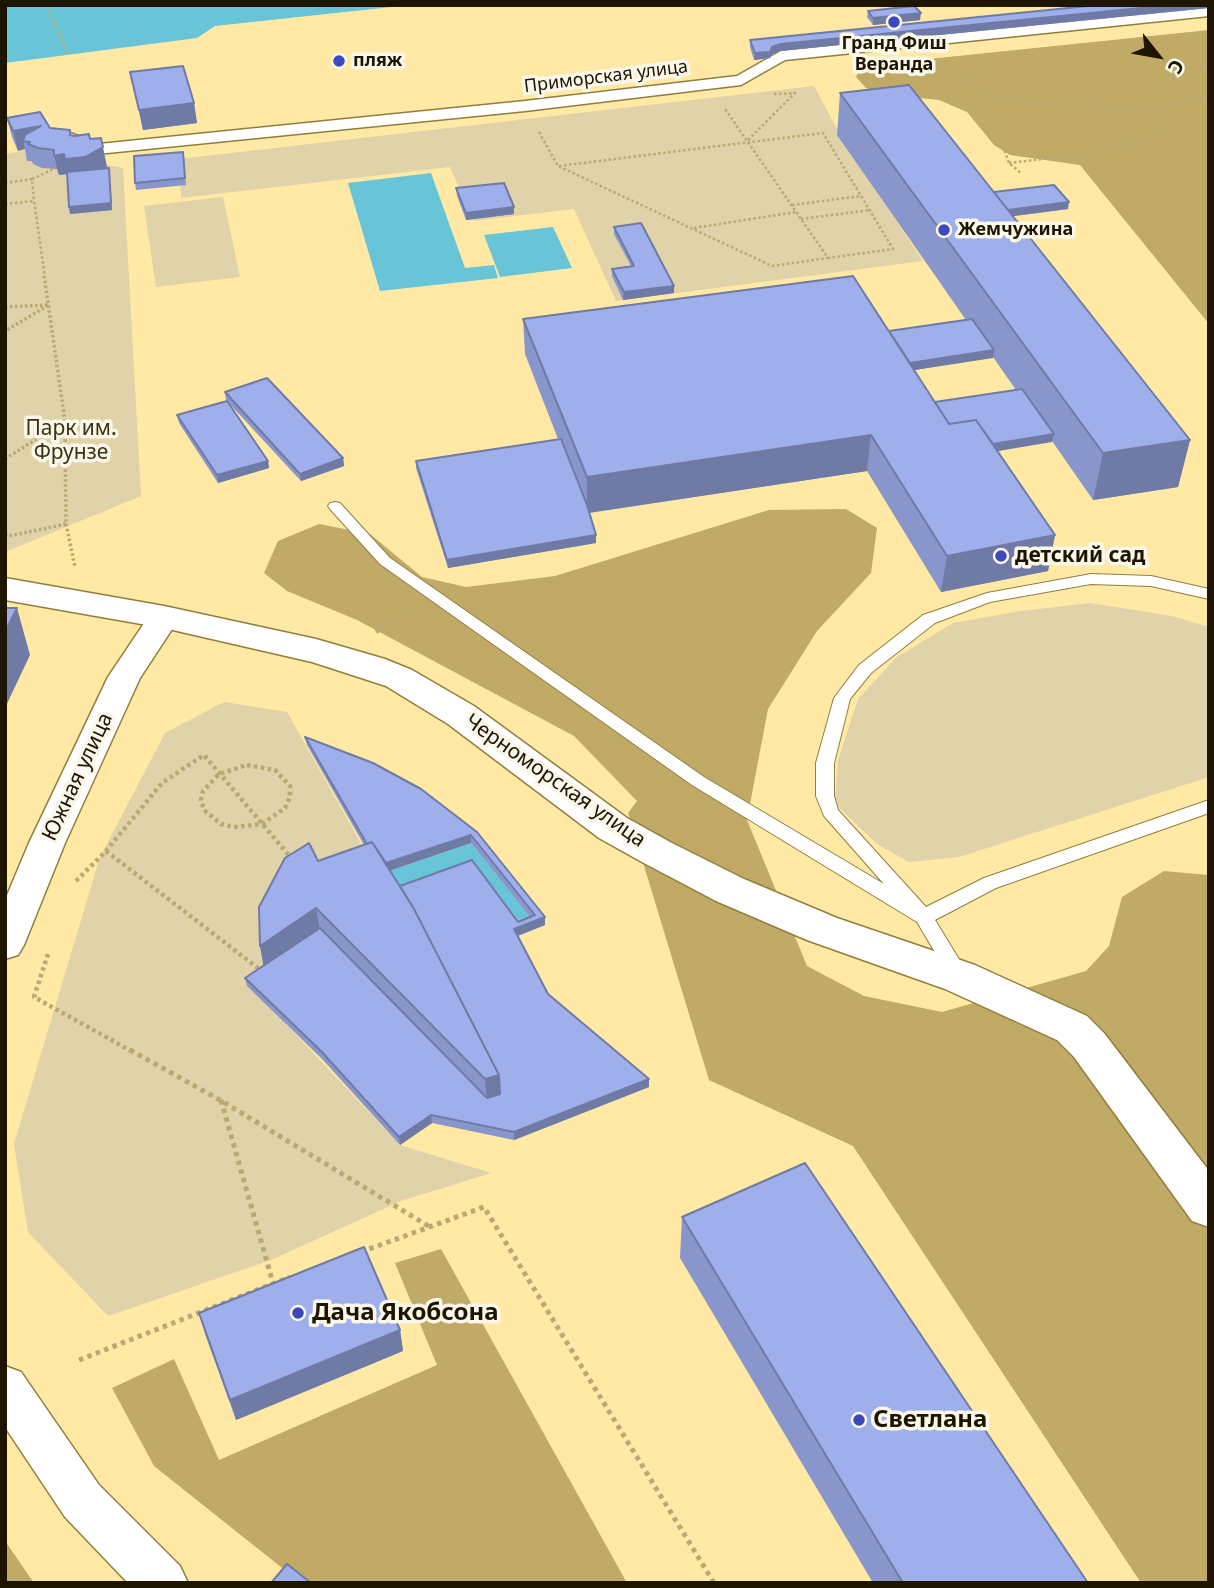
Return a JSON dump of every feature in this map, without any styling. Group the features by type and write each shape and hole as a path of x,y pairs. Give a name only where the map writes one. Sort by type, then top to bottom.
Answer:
{"main road":[{"name":"Черноморская улица","path":"5,589 164,617 316,651 400,678 461,715 614,828 656,852 730,890 810,924 960,977 1073,1028 1089,1045 1209,1207"}],"street":[{"name":"Приморская улица","path":"58,133 97,149 525,106 741,80 781,56 1209,10"},
{"name":"Южная улица","path":"5,945 47,844 124,677 164,617"},
{"path":"5,1387 82,1501 163,1583"}],"lane":[{"path":"335,506 385,561 698,781 924,917"},
{"path":"960,977 924,917 830,812 825,796 825,763 842,698 865,669 929,618 987,598 1091,579 1151,581 1209,594"},
{"path":"924,917 990,883 1209,806"}],"path":[{"path":"46,5 69,55"},
{"path":"1149,108 1162,78 1209,64"},
{"path":"972,84 986,100 1009,163 1021,173"},
{"path":"747,141 795,93 769,94"},
{"path":"986,100 1149,108 1209,98"},
{"path":"718,99 828,258"},
{"path":"525,106 558,166 772,265 893,249 822,133 558,166"},
{"path":"1009,163 1109,151 1146,140 1162,121 1149,108"},
{"path":"5,183 32,179 65,421 66,524 83,604"},
{"path":"792,205 861,196"},
{"path":"5,204 34,201"},
{"path":"801,219 871,211"},
{"path":"693,229 796,212"},
{"path":"5,307 49,305"},
{"path":"5,331 49,305"},
{"path":"5,459 65,421"},
{"path":"7,535 66,524"},
{"path":"69,888 106,851 162,783 204,755 297,865"},
{"path":"247,765 275,769 289,786 290,797 285,808 262,824 233,827 211,818 204,810 201,800 203,791 219,774 247,765"},
{"path":"106,851 265,974"},
{"path":"50,948 34,997 220,1100 430,1227"},
{"path":"220,1100 273,1283"},
{"path":"351,1255 484,1208 714,1583"},
{"path":"79,1360 299,1274"}],"green space":[{"path":"814,86 844,142 923,261 616,301 574,209 474,221 450,167 181,198 179,159"},
{"name":"Парк им. Фрунзе","path":"28,150 123,168 141,496 5,552 5,154"},
{"path":"223,197 240,277 156,287 144,206"},
{"path":"1090,603 1172,616 1209,627 1209,777 959,857 909,862 877,844 835,804 838,760 858,699 897,657 953,623"},
{"path":"224,702 287,712 376,870 284,1022 400,1145 491,1173 401,1201 271,1260 108,1316 28,1232 14,1144 100,857 165,733"}],"shaded area":[{"path":"1209,30 1209,324 1080,165 1010,155 994,145 967,112 939,100 891,95 866,88 856,77 861,66"},
{"path":"846,509 877,528 871,573 817,631 768,709 747,820 807,966 864,996 942,1012 1086,971 1109,946 1122,897 1164,871 1209,875 1209,1583 1141,1583 853,1146 709,1080 628,813 637,801 574,736 357,620 287,591 264,573 278,541 319,524 370,534 422,577 466,587 555,576 769,510"},
{"path":"441,1249 627,1583 301,1583 154,1466 112,1388 174,1359 219,1460 437,1365 395,1263"},
{"path":"5,1541 34,1583 5,1583"}],"water":[{"path":"5,5 410,5 215,26 197,38 5,63"},
{"path":"431,173 465,268 494,265 498,278 380,291 348,183"},
{"path":"553,227 572,268 500,277 484,235"},
{"path":"471,843 535,923 518,929 400,894 386,872"}],"building":[{"path":"1098,5 1171,5 781,44 772,47 770,52 755,53 750,40"},
{"path":"914,6 921,13 873,18 868,11"},
{"path":"183,66 194,103 139,110 130,72"},
{"path":"909,85 1190,440 1103,453 840,93"},
{"path":"40,112 50,128 70,130 70,135 74,136 89,134 90,139 101,138 103,147 85,157 65,159 64,154 54,156 54,150 28,144 30,142 23,141 25,135 41,126 13,131 7,118"},
{"path":"183,152 185,178 135,183 134,156"},
{"path":"109,168 111,203 69,207 67,172"},
{"path":"504,183 514,207 466,213 456,188"},
{"path":"1054,185 1069,202 1008,210 994,192"},
{"path":"641,223 674,286 624,292 612,269 634,266 614,227"},
{"path":"853,276 949,424 976,420 1055,535 947,556 871,435 587,477 523,319"},
{"path":"972,319 994,350 910,363 889,331"},
{"path":"267,378 343,458 300,474 225,392"},
{"path":"1022,389 1054,434 993,444 976,420 949,424 935,402"},
{"path":"227,401 268,461 217,475 177,415"},
{"path":"561,439 596,535 447,560 416,461"},
{"path":"5,608 17,608 5,632"},
{"path":"305,737 373,763 421,789 477,832 545,917 514,929 548,994 649,1079 514,1132 431,1115 399,1137 321,1051 245,978 320,928 487,1098 500,1094 499,1075 400,886 472,860 518,922 535,915 471,835 386,863 372,842 367,844"},
{"path":"372,842 414,909 499,1075 485,1079 316,908 260,946 259,907 285,858 309,843 318,861"},
{"name":"Светлана","path":"805,1163 1088,1583 903,1583 682,1217"},
{"path":"364,1247 400,1330 230,1400 199,1313"},
{"path":"287,1564 311,1583 271,1583"}],"place":[{"name":"Гранд Фиш Веранда","path":"894,22"},
{"name":"пляж","path":"339,61"},
{"name":"Жемчужина","path":"944,230"},
{"name":"детский сад","path":"1001,556"},
{"name":"Дача Якобсона","path":"298,1313"},
{"name":"Светлана","path":"859,1420"}]}
